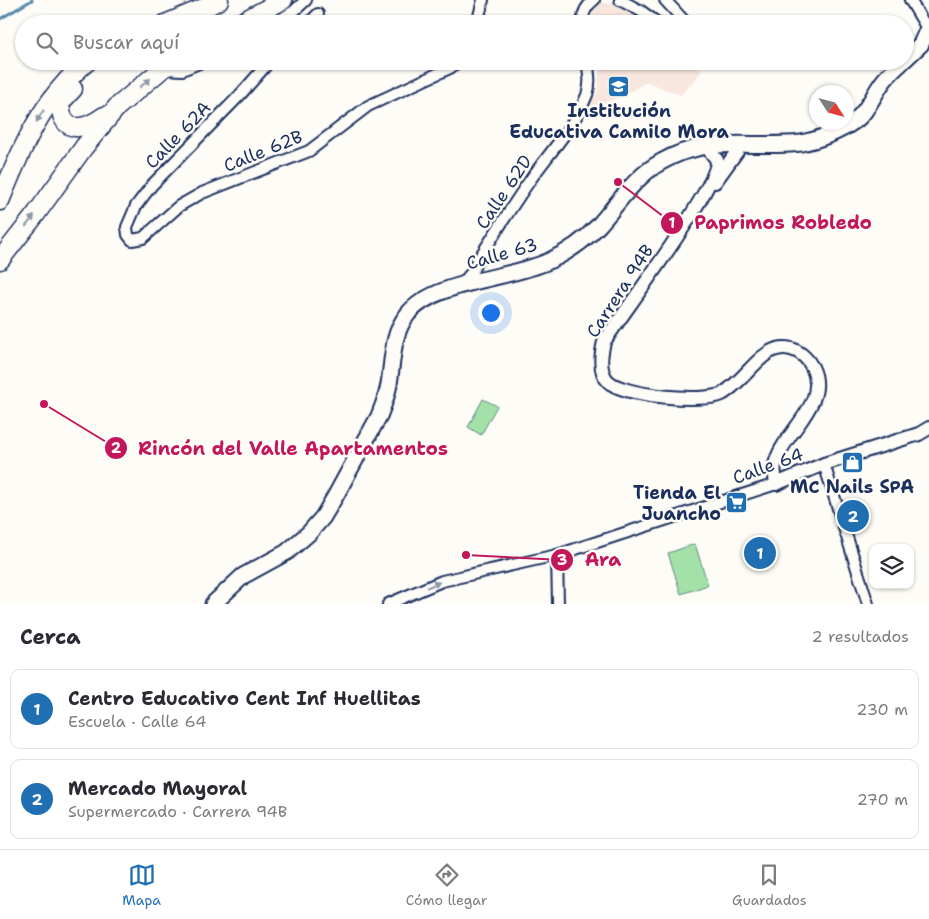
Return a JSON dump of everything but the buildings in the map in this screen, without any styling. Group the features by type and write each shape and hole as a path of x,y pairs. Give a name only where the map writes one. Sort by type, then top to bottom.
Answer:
{"highway":[{"path":"255,15 283,0"},
{"path":"184,15 211,2"},
{"path":"0,201 15,163 37,121 63,84 78,70"},
{"path":"83,70 77,86 60,103 60,114 65,122 74,128 82,128 95,122 117,107 162,70"},
{"path":"0,260 84,147 117,107"}],"main road":[{"name":"Calle 63","path":"914,51 922,44 929,28"},
{"name":"Calle 63","path":"213,604 243,576 274,560 295,546 323,516 385,402 396,336 401,325 407,315 423,300 462,285 530,269 567,251 597,227 644,174 659,162 670,157 705,145 800,143 820,138 849,125 861,115 886,77 893,70"}],"street":[{"path":"288,15 306,0"},
{"path":"479,15 483,0"},
{"path":"584,15 587,5 594,0"},
{"path":"620,0 647,15"},
{"path":"665,0 679,15"},
{"path":"910,0 929,28"},
{"name":"Calle 62A","path":"132,240 128,235 127,226 136,206 152,185 240,94 260,70"},
{"name":"Calle 62B","path":"132,240 143,238 179,206 202,194 309,151 368,106 446,70"},
{"name":"Calle 62D","path":"462,285 522,192 571,124 587,95 590,78 589,70"},
{"path":"701,200 724,172 743,143"},
{"name":"Carrera 94B","path":"705,145 714,154 717,164 714,174 701,200 604,342 600,356 601,363 607,380 628,391 683,398 705,398 717,396 729,390 771,351 787,348 802,354 813,370 816,380 815,393 803,418 776,459 776,484"},
{"name":"Calle 64","path":"388,604 442,581 557,555 776,484 824,464 926,432"},
{"path":"824,464 868,604"},
{"path":"557,555 558,604"}],"shaded area":[{"path":"601,2 615,5 634,15 592,15"},
{"name":"Institución Educativa Camilo Mora","path":"599,70 702,71 681,95 647,82 618,98 588,108 598,90"}],"green space":[{"path":"483,399 497,406 481,435 468,427"},
{"path":"695,544 708,585 681,594 668,553"}],"waterway":[{"path":"0,19 32,0"}],"place":[{"name":"Institución Educativa Camilo Mora","path":"619,86"},
{"name":"Paprimos Robledo","path":"618,182"},
{"name":"Rincón del Valle Apartamentos","path":"44,404"},
{"name":"MC Nails SPA","path":"852,462"},
{"name":"Tienda El Juancho","path":"737,503"},
{"name":"Mercado Mayoral","path":"853,516"},
{"name":"Centro Educativo Cent Inf Huellitas","path":"760,553"},
{"name":"Ara","path":"466,555"}]}
